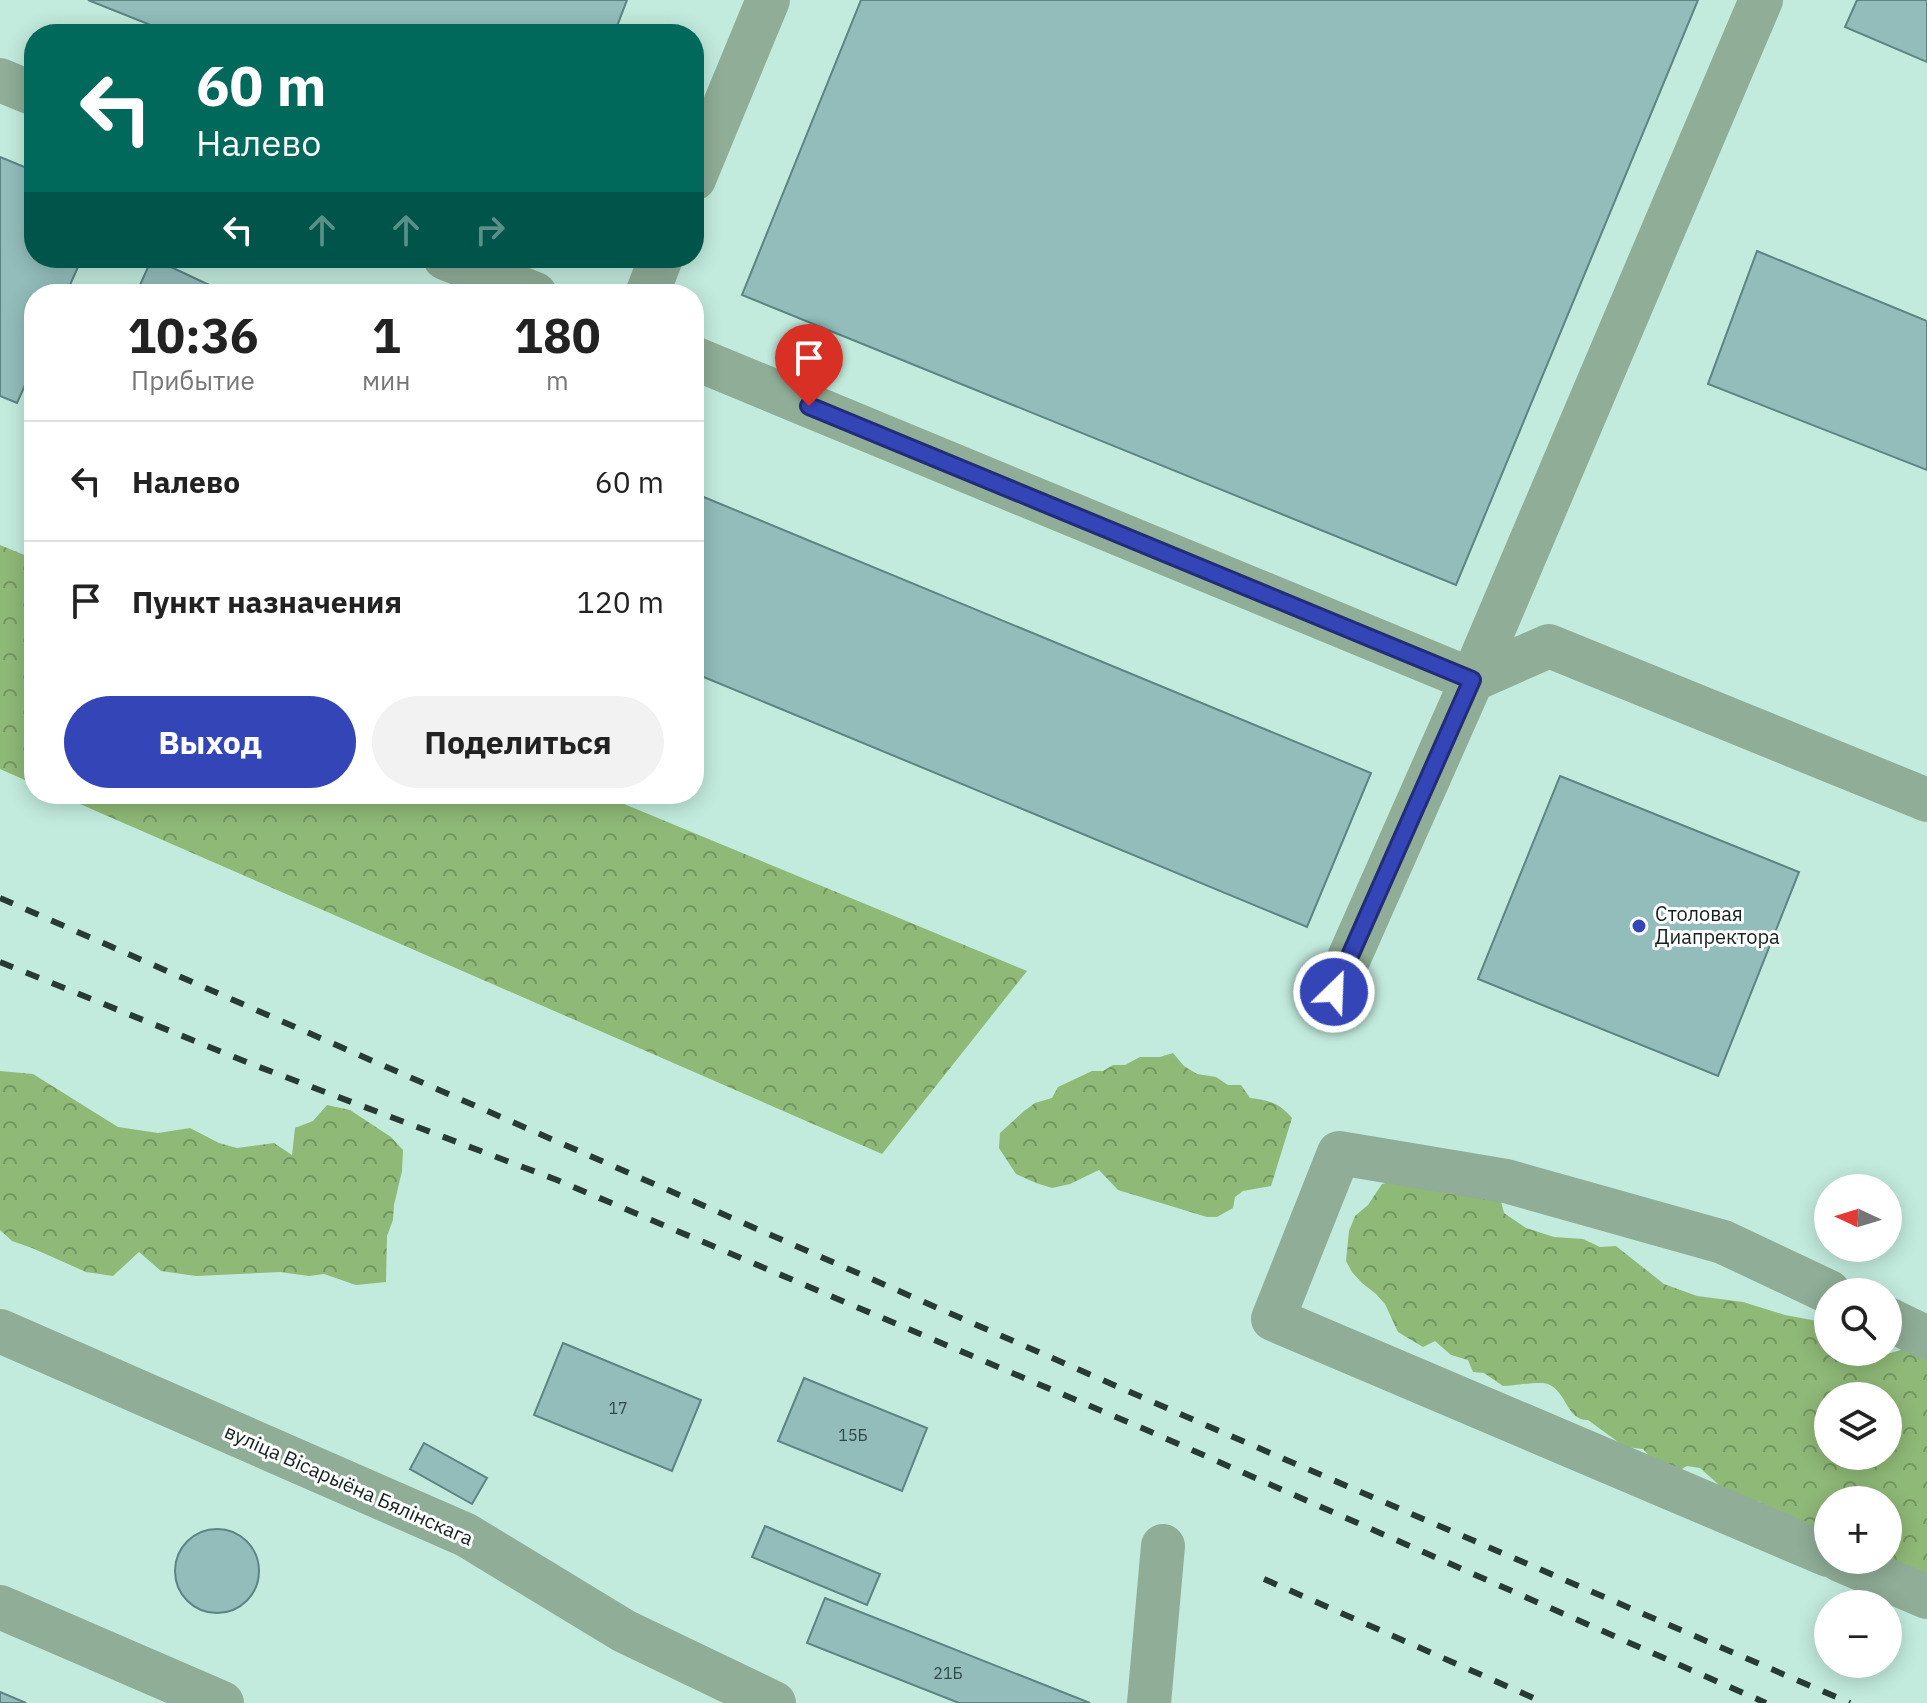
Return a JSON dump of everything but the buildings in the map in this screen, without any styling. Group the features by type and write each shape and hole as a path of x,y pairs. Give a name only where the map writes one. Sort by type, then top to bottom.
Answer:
{"street":[{"path":"704,155 768,0"},
{"path":"1334,992 1472,680 1761,0"},
{"path":"0,80 24,90"},
{"path":"470,268 510,284"},
{"path":"704,362 1472,680 1549,646 1927,800"},
{"path":"1814,1285 1723,1242 1506,1181 1339,1153 1273,1319 1814,1549"},
{"path":"1902,1326 1927,1338"},
{"name":"вуліца Вісарыёна Бялінскага","path":"0,1331 466,1535 624,1631 774,1703"},
{"path":"1149,1703 1163,1546"},
{"path":"1873,1574 1927,1597"},
{"path":"0,1607 222,1703"}],"green space":[{"path":"0,545 24,555 24,780 0,769"},
{"path":"80,804 624,804 1027,971 882,1154"},
{"path":"1173,1053 1184,1066 1197,1074 1216,1077 1228,1085 1241,1085 1250,1098 1273,1103 1292,1118 1271,1186 1243,1191 1235,1197 1233,1208 1217,1217 1207,1217 1118,1190 1099,1170 1070,1184 1052,1188 1036,1183 1016,1174 999,1148 1000,1133 1035,1103 1052,1098 1058,1087 1092,1071 1125,1065 1140,1057 1160,1057"},
{"path":"0,1071 33,1074 118,1127 158,1133 190,1128 219,1143 237,1148 274,1143 292,1155 295,1128 313,1121 327,1105 350,1110 391,1137 403,1150 393,1220 387,1236 386,1282 356,1285 324,1274 309,1276 280,1272 196,1276 161,1271 139,1252 113,1276 86,1272 12,1241 0,1230"},
{"path":"1395,1181 1501,1201 1504,1213 1526,1228 1554,1237 1583,1239 1600,1247 1616,1246 1664,1284 1697,1296 1743,1302 1814,1320 1814,1366 1902,1366 1902,1350 1911,1347 1927,1352 1927,1578 1902,1566 1902,1486 1814,1486 1814,1535 1777,1522 1760,1502 1728,1493 1700,1468 1687,1466 1675,1473 1659,1467 1643,1449 1625,1447 1588,1420 1576,1416 1548,1384 1503,1386 1484,1373 1473,1372 1468,1360 1451,1355 1435,1341 1423,1347 1398,1332 1385,1304 1352,1272 1346,1261 1349,1231 1355,1216 1368,1205 1382,1184"}],"railway":[{"path":"0,898 1850,1703"},
{"path":"0,962 254,1065 557,1180 1142,1428 1766,1703"},
{"path":"1264,1579 1545,1703"}],"place":[{"name":"Столовая Диапректора","path":"1639,926"}],"route":[{"path":"809,406 1472,680 1334,992"}]}
